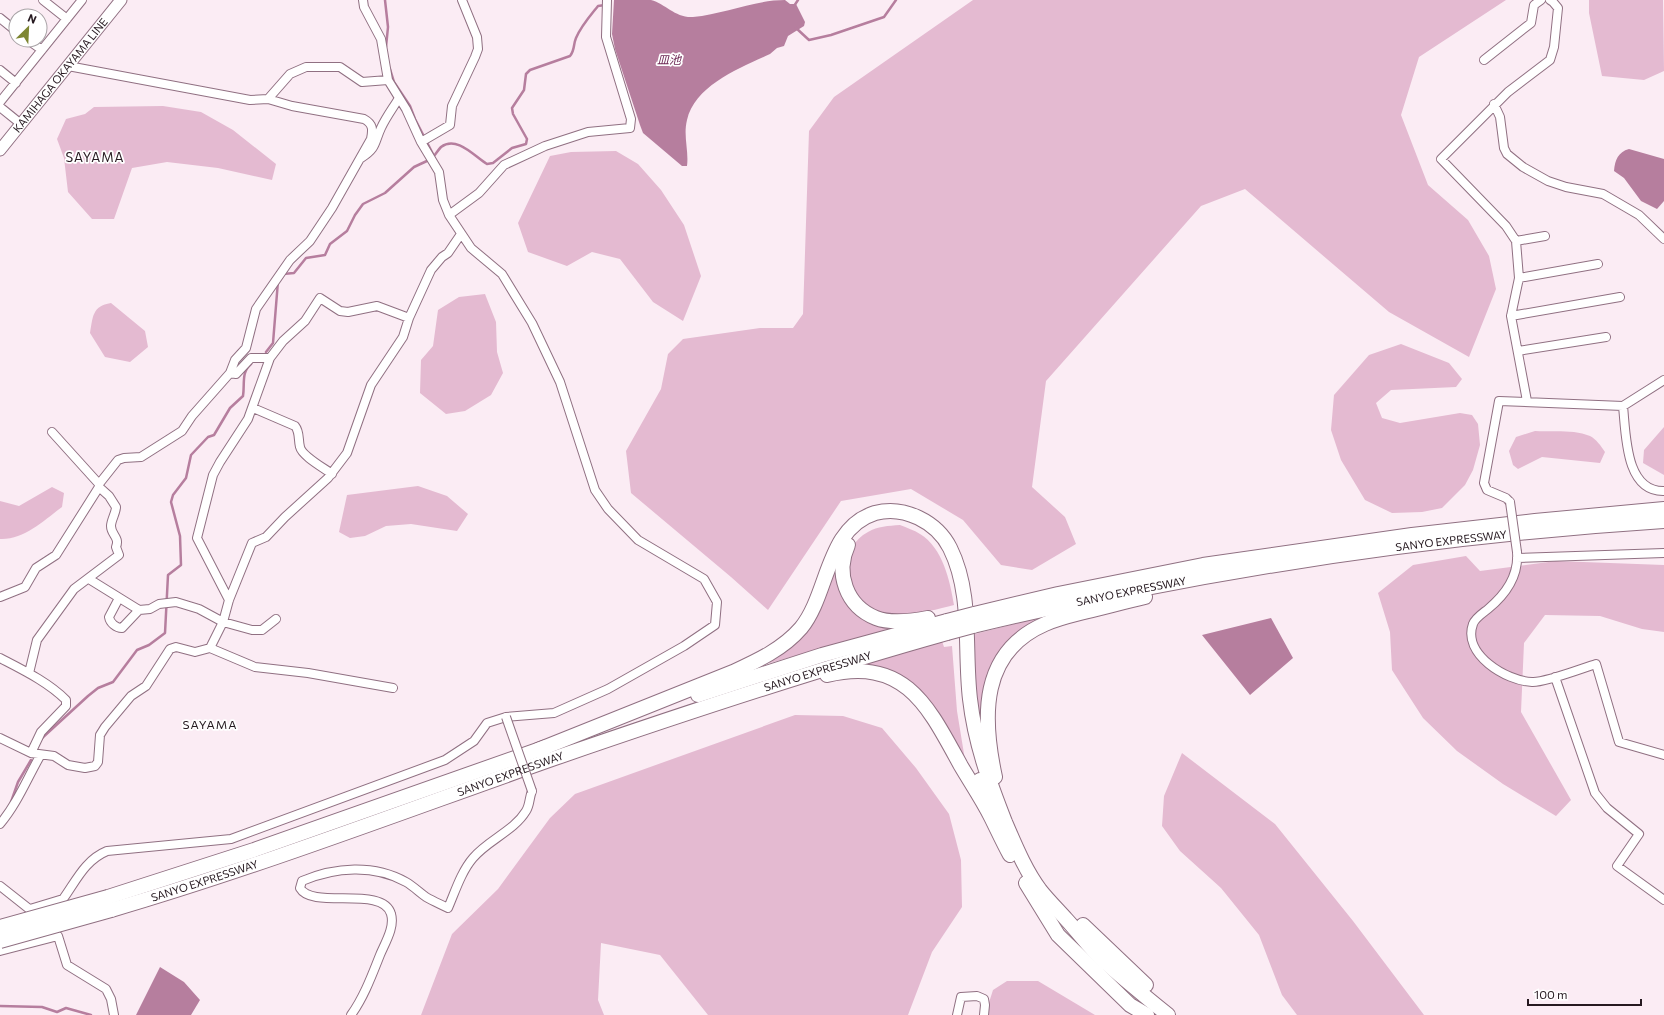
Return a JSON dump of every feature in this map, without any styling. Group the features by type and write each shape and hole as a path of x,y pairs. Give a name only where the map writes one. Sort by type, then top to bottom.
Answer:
{"highway":[{"name":"SANYO EXPRESSWAY","path":"974,620 1065,592 1204,565 1412,534 1664,509"},
{"path":"538,750 733,672 757,661 784,644 800,629 810,615 818,599 835,551 844,536 854,526 874,513 887,511 900,512 914,515 926,521 939,532 949,546 963,584 967,680 977,744 986,772 997,817"},
{"path":"974,620 947,623 917,620 903,621 877,618 865,612 856,605 844,584 842,564 848,544 859,532 874,522 898,519 919,526 936,542 944,553 950,567 958,604 960,667 964,710 971,747 997,817"},
{"name":"SANYO EXPRESSWAY","path":"0,941 109,904 254,850 538,750 774,670 947,623 974,620 1256,568 1413,546 1537,532 1664,521"},
{"path":"997,817 988,708 991,682 997,666 1007,651 1018,639 1052,621 1256,568"},
{"name":"SANYO EXPRESSWAY","path":"0,927 109,904 261,863 556,758 868,655 947,623"},
{"path":"792,679 810,679 835,673 855,671 878,672 901,683 919,698 937,722 1016,848 1036,893 1058,935 1130,1005 1146,1015"},
{"path":"1036,893 1097,968 1133,1003 1151,1015"},
{"path":"1036,893 1104,961 1168,1015"},
{"path":"1036,893 1086,928 1147,986 1172,1015"}],"main road":[{"name":"KAMIHAGA OKAYAMA LINE","path":"0,150 121,0"}],"street":[{"path":"42,0 67,19"},
{"path":"0,102 82,0"},
{"path":"30,909 63,899 85,866 98,855 107,851 231,839 445,760 474,741 487,723 506,716 554,713 608,689 684,646 715,625 717,602 704,579 638,540 608,509 595,490 560,382 532,323 502,274 471,248 449,215 443,200 438,172 424,140 388,80 381,39 364,7 363,0"},
{"path":"424,140 450,125 452,106 476,52 478,37 462,0"},
{"path":"449,215 479,193 504,165 545,146 588,132 630,128 631,118 606,37 607,0"},
{"path":"1484,60 1531,23 1534,5 1541,0"},
{"path":"1527,401 1511,316 1518,278 1516,241 1506,226 1440,159 1494,104 1550,60 1553,56 1558,8 1554,2 1550,0"},
{"path":"0,597 25,587 36,568 56,555 99,485 118,460 141,456 182,430 192,416 230,373 235,360 246,348 256,309 290,260 310,241 332,208 371,139 373,130 370,122 364,119 292,106 268,99 250,100 68,66"},
{"path":"268,99 290,74 306,67 340,67 362,82 388,80"},
{"path":"0,70 16,83"},
{"path":"360,158 371,151 378,140 381,127 399,98"},
{"path":"1494,104 1500,117 1504,148 1507,154 1523,167 1548,181 1566,187 1603,194 1640,215 1664,239"},
{"path":"0,107 21,124"},
{"path":"210,648 223,622 229,600 252,543 266,537 332,474 347,454 370,385 403,337 409,318 431,270 442,257 448,253 461,234"},
{"path":"1516,241 1545,236"},
{"path":"1518,278 1598,264"},
{"path":"1511,316 1620,296"},
{"path":"229,600 197,538 213,475 248,419 270,358 284,341 305,321 320,298 340,311 348,312 377,306 409,318"},
{"path":"1518,351 1606,337"},
{"path":"230,373 236,374 251,358 270,358"},
{"path":"1664,380 1623,406 1499,401 1484,483 1486,490 1506,498 1510,502 1517,555 1513,578 1508,590 1473,623 1471,638 1480,656 1492,668 1510,678 1533,682 1596,664 1619,742 1664,755"},
{"path":"1623,406 1632,468 1638,480 1646,486 1658,491 1664,491"},
{"path":"253,408 295,426 299,433 300,449 305,456 332,474"},
{"path":"29,673 37,640 74,589 120,555 116,547 118,543 117,537 112,532 111,525 116,507 109,496 52,432"},
{"path":"1517,555 1664,553"},
{"path":"89,579 139,610 150,609 159,604 176,602 199,609 223,622 252,630 262,630 276,620"},
{"path":"119,598 109,617 112,623 119,628 122,628 139,610"},
{"path":"0,738 30,753 40,756 45,754 54,756 68,765 85,768 95,766 98,762 100,735 105,727 131,696 146,686 170,649 176,647 195,652 210,648 255,667 393,688"},
{"path":"0,658 29,673 60,693 66,700 66,706 40,732 30,753"},
{"path":"1555,676 1595,793 1607,808 1639,834 1617,866 1664,900"},
{"path":"351,1015 368,985 390,930 391,914 386,907 370,899 311,896 302,892 300,888 302,881 340,870 352,869 385,873 406,882 425,896 448,908 463,874 472,859 487,843 514,824 526,812 532,791 506,716"},
{"path":"0,824 12,809 22,786 40,756"},
{"path":"0,886 30,909 58,936 67,965 106,989 112,999 114,1015"},
{"path":"0,950 58,936"},
{"path":"957,1015 961,997 977,996 984,999 984,1015"}],"shaded area":[{"path":"973,0 1506,0 1419,57 1401,115 1428,185 1468,220 1489,256 1496,289 1469,357 1389,312 1245,189 1201,206 1046,381 1032,487 1065,517 1076,544 1032,570 1001,565 963,520 911,489 841,501 768,610 631,493 626,451 661,389 668,354 683,339 760,328 793,328 803,314 809,131 834,97"},
{"path":"1589,0 1663,0 1664,71 1644,80 1602,76 1589,13"},
{"path":"163,106 201,112 233,130 276,164 272,180 218,168 167,162 132,168 114,219 92,219 68,192 64,158 57,139 66,119 85,114 94,107"},
{"path":"616,151 638,164 661,190 684,225 701,276 683,321 653,302 620,259 592,252 567,266 528,252 518,223 550,156 571,152"},
{"path":"485,294 496,322 497,352 503,373 491,395 465,411 446,414 420,393 421,360 433,346 438,310 459,297"},
{"path":"111,303 145,331 148,347 130,362 105,357 90,333 94,313 105,304"},
{"path":"1401,344 1449,363 1462,379 1456,387 1391,390 1376,403 1382,418 1400,423 1460,413 1472,415 1478,424 1480,445 1473,470 1465,485 1442,508 1422,512 1392,513 1365,500 1341,460 1331,430 1334,395 1369,355"},
{"path":"1664,427 1664,475 1643,463 1644,450"},
{"path":"1535,431 1577,432 1584,434 1594,439 1605,452 1600,463 1542,457 1518,469 1513,465 1509,451 1516,437"},
{"path":"418,486 447,496 468,514 457,531 411,524 386,526 365,536 350,538 339,532 347,495"},
{"path":"52,487 64,493 62,507 33,529 17,536 0,539 0,501 19,506"},
{"path":"900,525 913,530 928,540 940,556 948,576 954,605 924,612 891,614 873,609 863,602 855,593 850,583 848,571 848,560 851,549 858,540 872,530"},
{"path":"1466,556 1480,571 1556,561 1664,565 1664,632 1642,629 1600,616 1545,615 1524,643 1521,712 1571,800 1556,816 1503,784 1457,751 1423,718 1392,670 1390,632 1378,593 1413,565"},
{"path":"833,565 838,566 838,581 893,628 770,663 769,659 785,649"},
{"path":"1037,618 1039,624 1003,649 986,743 976,713 973,640 975,634"},
{"path":"942,641 944,647 952,646 957,711 965,760 934,709 857,667"},
{"path":"795,715 843,716 882,728 916,768 949,814 961,860 962,907 932,952 908,1015 708,1015 660,955 601,943 598,1000 604,1015 421,1015 452,934 498,889 550,818 575,794"},
{"path":"1182,753 1275,824 1353,921 1424,1015 1297,1015 1282,995 1259,935 1221,888 1180,851 1162,826 1164,796"},
{"path":"1007,981 1038,981 1095,1015 985,1015 993,990"}],"water":[{"name":"皿池","path":"614,0 651,0 676,13 687,17 693,17 762,2 785,0 790,4 796,4 805,22 804,26 788,36 784,46 777,48 770,54 720,79 699,97 687,120 687,166 682,166 643,133 615,49 612,34"},
{"path":"1629,149 1664,159 1664,201 1657,209 1641,201 1624,178 1614,171 1615,163 1620,154"},
{"path":"1271,618 1293,658 1250,695 1202,635"},
{"path":"160,967 184,982 200,1000 191,1015 136,1015"}],"waterway":[{"path":"385,0 388,27 386,47"},
{"path":"794,6 798,0"},
{"path":"796,28 809,40 831,35 884,17 896,0"},
{"path":"433,157 441,147 447,144 453,144 466,148 487,164 493,163 512,148 526,144 527,139 513,114 512,108 524,90 526,74 530,70 570,56 573,52 576,38 583,25 598,6 605,5"},
{"path":"390,69 394,82 410,106 434,156"},
{"path":"283,274 294,273 306,258 325,255 330,244 347,231 355,215 363,204 385,193 414,167 429,160"},
{"path":"266,352 273,343 278,281"},
{"path":"41,739 98,688 113,682 137,650 149,645 165,633 168,575 181,565 180,536 171,502 173,495 186,478 191,455 208,437 214,435 230,408 243,396 244,378 246,371 251,364"},
{"path":"11,802 18,782 31,760"},
{"path":"0,1006 42,1007 57,1012 66,1008 91,1015"}],"district":[{"name":"SAYAMA","path":"95,157"},
{"name":"SAYAMA","path":"210,725"}]}
